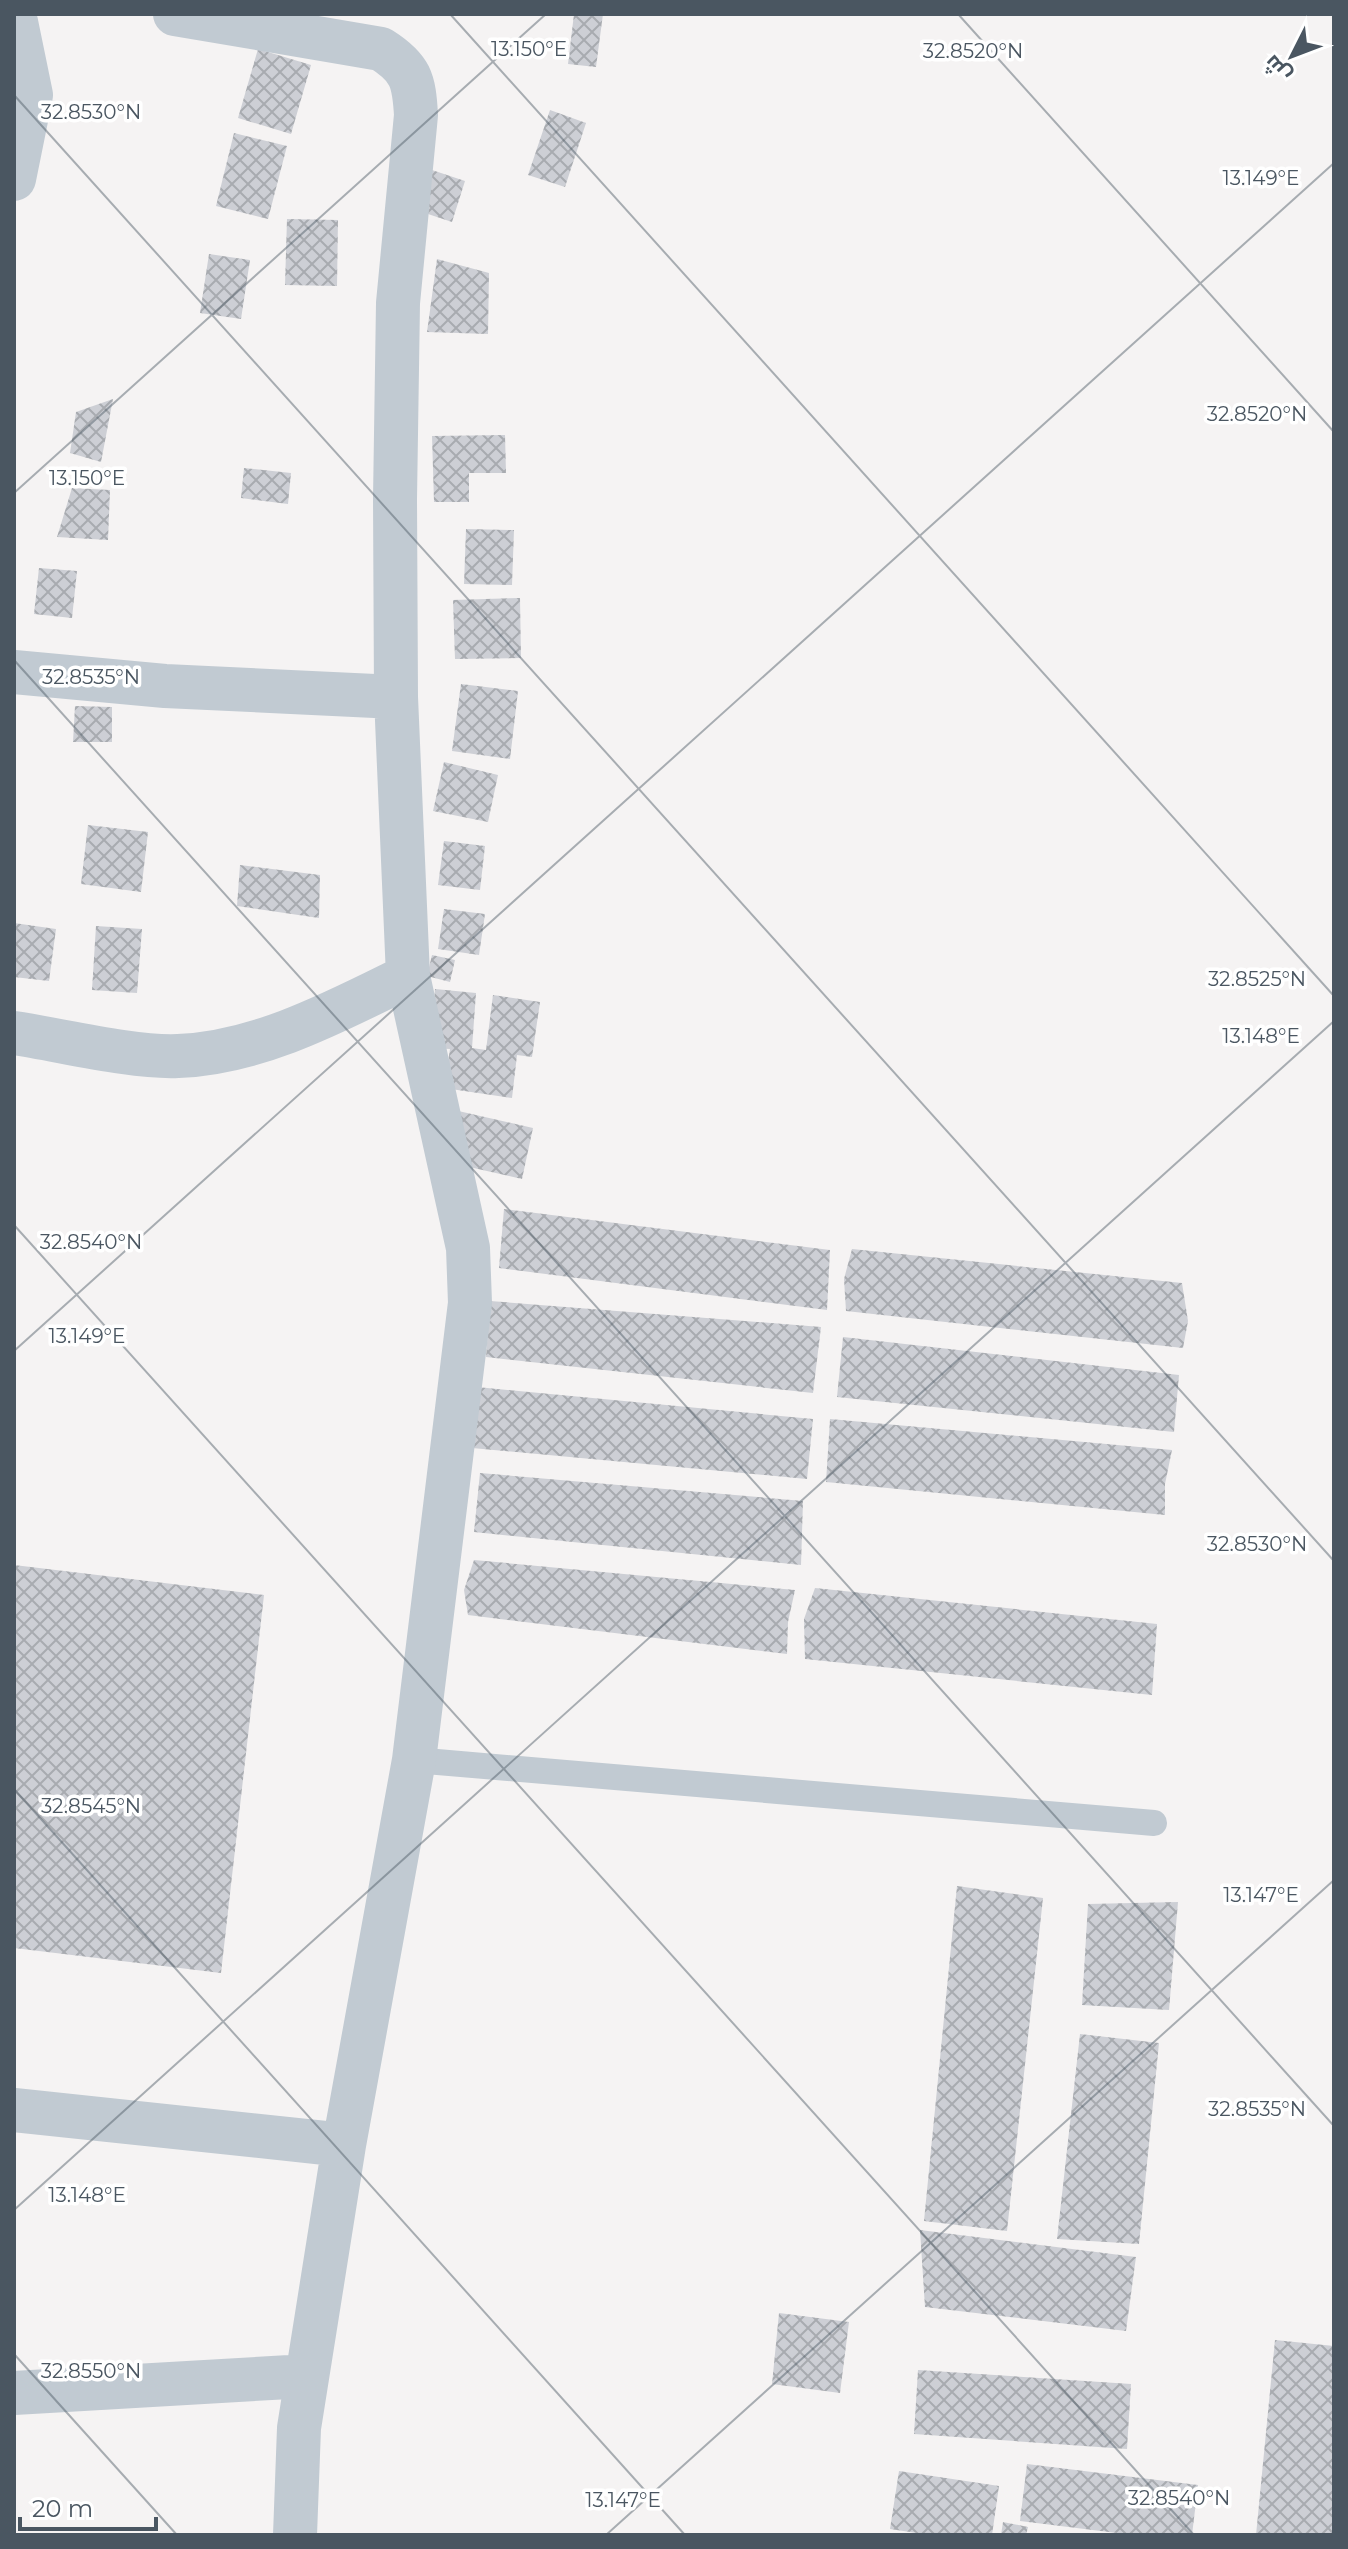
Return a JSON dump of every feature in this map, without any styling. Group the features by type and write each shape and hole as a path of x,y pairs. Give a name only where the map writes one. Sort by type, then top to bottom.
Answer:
{"street":[{"path":"175,14 381,49 403,63 415,88 416,115 398,303 396,697 408,976 461,1208 468,1248 470,1303 414,1760 344,2145 307,2376 295,2471 295,2535"},
{"path":"14,179 31,95 22,19"},
{"path":"14,672 165,686 396,697"},
{"path":"14,1033 177,1056 234,1048 333,1012 408,976"},
{"path":"14,2110 344,2145"},
{"path":"14,2393 307,2376"}],"lane":[{"path":"414,1760 1154,1823"}],"building":[{"path":"574,14 603,14 596,67 568,64"},
{"path":"258,49 311,65 291,134 238,118"},
{"path":"550,110 586,123 565,187 528,175"},
{"path":"234,133 287,146 268,219 216,206"},
{"path":"429,169 465,181 452,222 416,210"},
{"path":"287,219 338,220 337,286 285,285"},
{"path":"209,254 250,260 241,319 200,313"},
{"path":"437,259 489,273 488,334 427,332"},
{"path":"113,399 101,462 70,453 76,412"},
{"path":"505,435 506,473 469,473 469,502 434,502 432,436"},
{"path":"244,468 291,473 288,504 241,498"},
{"path":"72,488 110,490 108,540 57,537"},
{"path":"466,529 514,530 512,585 464,584"},
{"path":"39,568 77,571 72,618 34,614"},
{"path":"520,598 521,658 455,659 453,600"},
{"path":"461,684 518,691 510,759 452,751"},
{"path":"75,706 112,707 112,742 73,742"},
{"path":"444,762 498,775 488,822 433,811"},
{"path":"88,825 148,832 141,892 81,884"},
{"path":"444,841 485,846 480,890 438,885"},
{"path":"240,865 320,875 319,918 237,906"},
{"path":"444,909 485,914 479,955 438,949"},
{"path":"14,923 56,929 49,981 14,977"},
{"path":"96,926 142,929 137,993 92,990"},
{"path":"432,955 455,960 450,982 427,976"},
{"path":"435,989 476,993 472,1048 486,1050 493,995 540,1002 532,1057 517,1055 512,1098 444,1088 450,1049 430,1048"},
{"path":"454,1110 533,1128 522,1179 443,1161"},
{"path":"504,1209 830,1250 827,1310 499,1268"},
{"path":"852,1249 1182,1283 1188,1321 1183,1348 846,1311 844,1279"},
{"path":"490,1301 821,1327 813,1393 486,1357"},
{"path":"843,1337 1179,1375 1174,1432 837,1397"},
{"path":"477,1387 813,1419 807,1479 472,1448"},
{"path":"830,1419 1172,1450 1165,1484 1165,1515 826,1482"},
{"path":"480,1473 803,1501 801,1565 474,1532"},
{"path":"474,1560 795,1590 788,1622 787,1654 468,1615 464,1590"},
{"path":"14,1565 264,1595 221,1973 14,1948"},
{"path":"815,1588 1157,1624 1152,1695 805,1659 804,1619"},
{"path":"957,1886 1043,1898 1007,2231 924,2221"},
{"path":"1178,1902 1169,2010 1082,2005 1088,1904"},
{"path":"1080,2034 1159,2043 1139,2244 1057,2239"},
{"path":"920,2230 1136,2257 1126,2331 925,2307"},
{"path":"779,2313 849,2322 840,2393 772,2384"},
{"path":"1275,2340 1334,2346 1334,2535 1256,2535"},
{"path":"918,2370 1131,2384 1127,2449 914,2434"},
{"path":"1027,2464 1198,2485 1192,2535 1133,2535 1020,2521"},
{"path":"899,2471 999,2486 992,2535 930,2535 890,2529"},
{"path":"1003,2522 1028,2527 1026,2535 1001,2535"}]}
